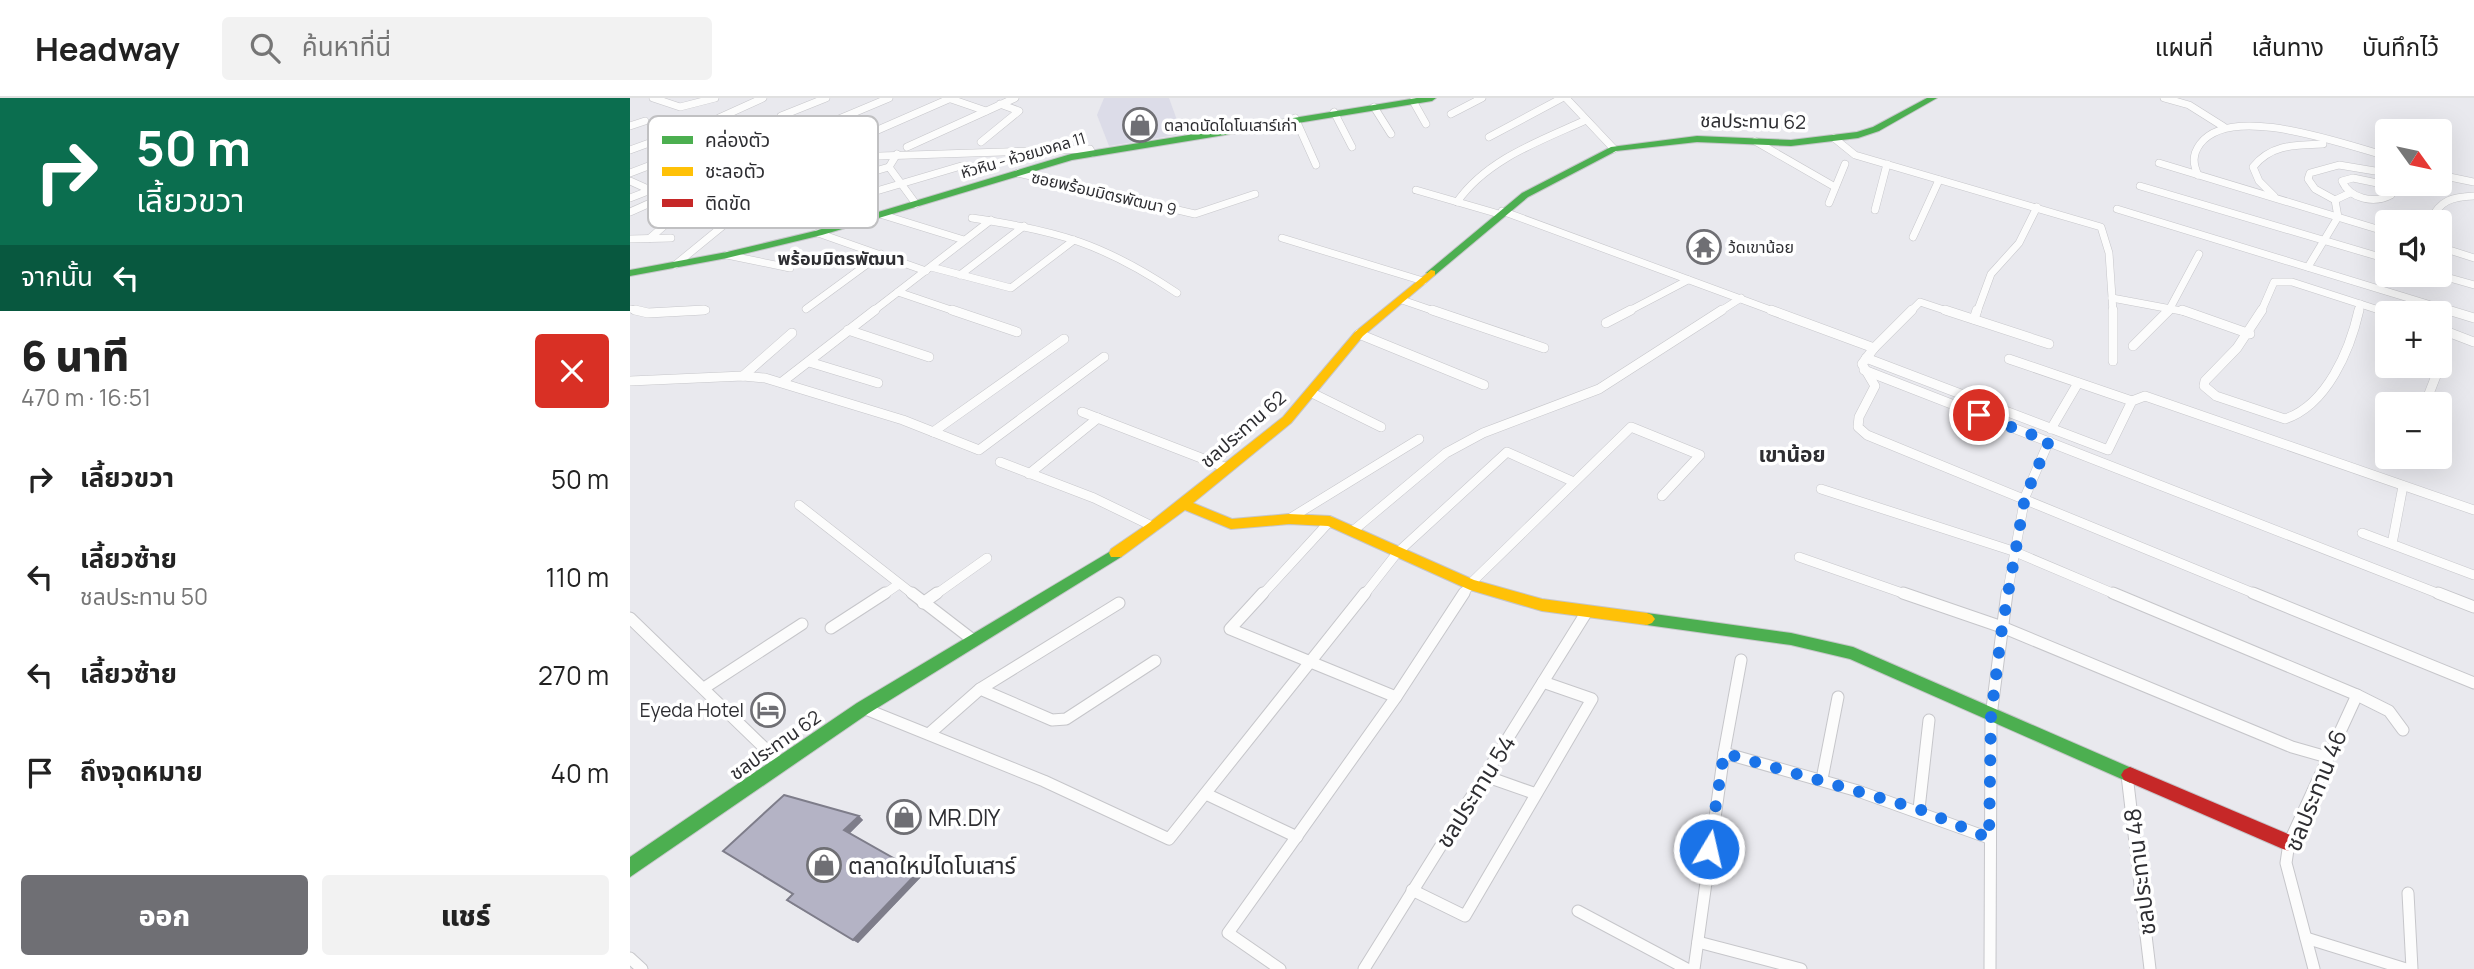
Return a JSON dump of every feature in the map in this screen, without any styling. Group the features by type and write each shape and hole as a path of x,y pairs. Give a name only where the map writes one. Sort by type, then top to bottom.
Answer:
{"street":[{"path":"653,98 680,107 715,98"},
{"path":"665,103 678,98"},
{"path":"723,116 763,98"},
{"path":"780,116 826,98"},
{"path":"847,116 889,98"},
{"path":"878,130 950,98 986,111"},
{"path":"907,147 1015,98"},
{"path":"1451,114 1482,98"},
{"path":"1489,137 1564,98 1614,149"},
{"name":"ชลประทาน 62","path":"630,868 678,838 780,763 863,708 1091,570 1154,527 1287,420 1359,334 1402,300 1500,213 1551,180 1614,149 1697,139 1791,143 1876,130 1933,98"},
{"path":"2164,98 2189,105 2224,127 2281,131 2375,153"},
{"path":"1423,99 1426,124"},
{"name":"หัวหิน - ห้วยมงคล 11","path":"878,216 1093,152 1381,103 1423,99"},
{"path":"1381,103 1391,134"},
{"path":"981,142 1019,111 1000,104"},
{"path":"1334,112 1352,148"},
{"path":"1295,118 1316,164"},
{"path":"1457,202 1465,185 1496,165 1586,120"},
{"path":"630,126 645,121"},
{"path":"2198,175 2193,162 2195,150 2203,139 2224,127"},
{"path":"1834,138 1848,153 2101,227 2105,233 2112,298 2113,361"},
{"path":"1755,141 1835,187"},
{"path":"630,150 648,143"},
{"path":"2276,198 2259,181 2253,167 2260,156 2280,147 2330,143"},
{"path":"878,155 1090,149 1093,152"},
{"path":"878,170 888,167 897,154"},
{"path":"2159,163 2375,229"},
{"path":"1829,202 1844,164"},
{"path":"1875,210 1887,164"},
{"path":"2335,200 2315,189 2308,179 2310,173 2339,165 2375,171"},
{"path":"630,173 648,166"},
{"path":"878,191 961,166"},
{"path":"888,167 916,205"},
{"name":"ซอยพร้อมมิตรพัฒนา 9","path":"1018,173 1190,213 1200,213 1255,194"},
{"path":"2452,177 2474,182"},
{"path":"2335,200 2350,193 2378,200 2391,195 2382,184 2360,178 2342,181 2350,193"},
{"path":"1913,237 1939,180"},
{"path":"630,181 648,189"},
{"path":"2140,186 2375,256"},
{"path":"1416,190 1500,213 1874,348"},
{"path":"630,198 648,191"},
{"path":"2435,210 2437,204 2449,198 2474,196"},
{"path":"2308,267 2338,217 2335,200"},
{"path":"630,212 648,204"},
{"path":"1974,319 1990,274 2019,243 2037,207"},
{"path":"2116,209 2474,318"},
{"path":"883,215 964,240"},
{"path":"972,218 1024,226 1121,257 1177,293"},
{"path":"782,382 991,220"},
{"path":"2372,228 2375,225"},
{"path":"960,275 1024,226"},
{"path":"650,239 662,228"},
{"path":"675,265 720,228"},
{"name":"หัวหิน - ห้วยมงคล 11","path":"630,274 727,256 836,228"},
{"path":"818,233 928,269 1011,288 1074,240"},
{"path":"630,239 671,238"},
{"path":"1282,238 1423,281"},
{"path":"2452,251 2474,258"},
{"path":"806,309 881,254"},
{"path":"2133,346 2155,329 2173,307 2199,254"},
{"path":"727,256 790,268"},
{"path":"1606,323 1688,279"},
{"path":"2452,279 2474,285"},
{"path":"2360,304 2348,350 2330,379 2295,417 2285,419 2217,396 2204,386 2205,381 2249,334 2265,308 2274,282 2292,282 2375,309"},
{"path":"898,292 1017,332"},
{"path":"1354,530 1446,453 1482,433 1599,389 1741,298"},
{"path":"2112,298 2173,307 2249,334"},
{"path":"1402,300 1545,348"},
{"path":"2049,344 1920,302 1874,348 1862,364 1875,386 1859,417 1857,427 1861,431 2474,682"},
{"path":"630,309 648,313 706,310"},
{"path":"848,330 929,357"},
{"path":"743,376 792,333"},
{"path":"1359,334 1483,385"},
{"path":"2452,334 2474,342"},
{"path":"933,432 1064,339"},
{"path":"632,383 743,376 782,382 979,450 1104,357"},
{"path":"1866,358 2474,607"},
{"path":"2009,359 2132,401 2145,396 2474,510"},
{"path":"809,362 878,383"},
{"path":"1864,370 2050,435 2108,450 2132,401"},
{"path":"1990,969 1991,716 2013,551 2025,497 2050,435 2078,383"},
{"path":"1312,393 1381,427"},
{"path":"1082,412 1227,468"},
{"path":"1030,474 1098,418"},
{"path":"1280,969 1228,933 1396,696 1470,584 1631,426 1699,454 1662,496"},
{"path":"1289,519 1419,439"},
{"path":"863,708 930,733 1169,839 1396,553 1507,452 1574,482"},
{"path":"1000,461 1094,498 1154,527"},
{"path":"2392,544 2403,486"},
{"path":"1821,489 2013,551 2357,695 2389,711 2403,730"},
{"path":"1184,504 1231,524 1289,519 1330,521 1354,530 1396,553 1502,596 1586,613 1791,639 1853,653 1991,716 2289,843"},
{"path":"799,505 973,640"},
{"path":"1330,521 1230,629 1396,696"},
{"path":"2362,533 2474,575"},
{"path":"1798,557 2002,628 2292,747 2327,757"},
{"path":"923,603 987,558"},
{"path":"831,628 899,584"},
{"path":"930,733 980,690 1119,603"},
{"name":"ชลประทาน 54","path":"1364,969 1586,613"},
{"path":"630,618 780,763"},
{"path":"704,688 802,624"},
{"path":"1694,969 1724,753 1741,660"},
{"path":"980,690 1052,720 1066,719 1155,661"},
{"path":"1412,890 1465,916 1592,699 1543,682"},
{"name":"ชลประทาน 46","path":"2314,969 2286,863 2289,843 2357,695"},
{"path":"1822,779 1838,697"},
{"path":"1919,809 1929,720"},
{"path":"1724,753 1919,809 1989,838"},
{"name":"ชลประทาน 48","path":"2127,775 2150,969"},
{"path":"1485,776 1535,794"},
{"path":"1206,794 1297,838"},
{"path":"2408,893 2412,969"},
{"path":"1578,911 1687,969"},
{"path":"2306,938 2406,969"},
{"path":"1698,942 1801,969"},
{"path":"630,958 642,969"}],"shaded area":[{"name":"ตลาดนัดไดโนเสาร์เก่า","path":"1104,98 1169,98 1182,134 1109,146 1097,115"}],"building":[{"name":"ตลาดใหม่ไดโนเสาร์","path":"784,795 859,816 844,830 918,872 853,940 787,900 793,894 723,851"}],"traffic: fast":[{"path":"878,215 1071,157 1432,98"},
{"path":"1431,273 1525,195 1614,149 1697,139 1791,143 1858,135 1876,129 1933,98"},
{"path":"630,273 727,255 835,228"},
{"path":"630,868 863,708 1116,553"},
{"path":"1647,619 1791,639 1853,653 2130,775"}],"traffic: slow":[{"path":"1116,553 1154,527 1287,420 1359,334 1431,273"},
{"path":"1184,504 1231,524 1289,519 1330,521 1470,584 1542,605 1647,619"}],"traffic: jam":[{"path":"2130,775 2289,843"}],"place":[{"name":"ตลาดนัดไดโนเสาร์เก่า","path":"1140,125"},
{"name":"ว้ดเขาน้อย","path":"1704,247"},
{"name":"Eyeda Hotel","path":"768,710"},
{"name":"MR.DIY","path":"904,817"},
{"name":"ตลาดใหม่ไดโนเสาร์","path":"824,865"}],"district":[{"name":"พร้อมมิตรพัฒนา","path":"841,258"},
{"name":"เขาน้อย","path":"1792,454"}],"route":[{"path":"1709,849 1724,753 1833,782 1919,809 1989,838 1991,716 2013,551 2025,497 2049,441 1979,415"}]}
